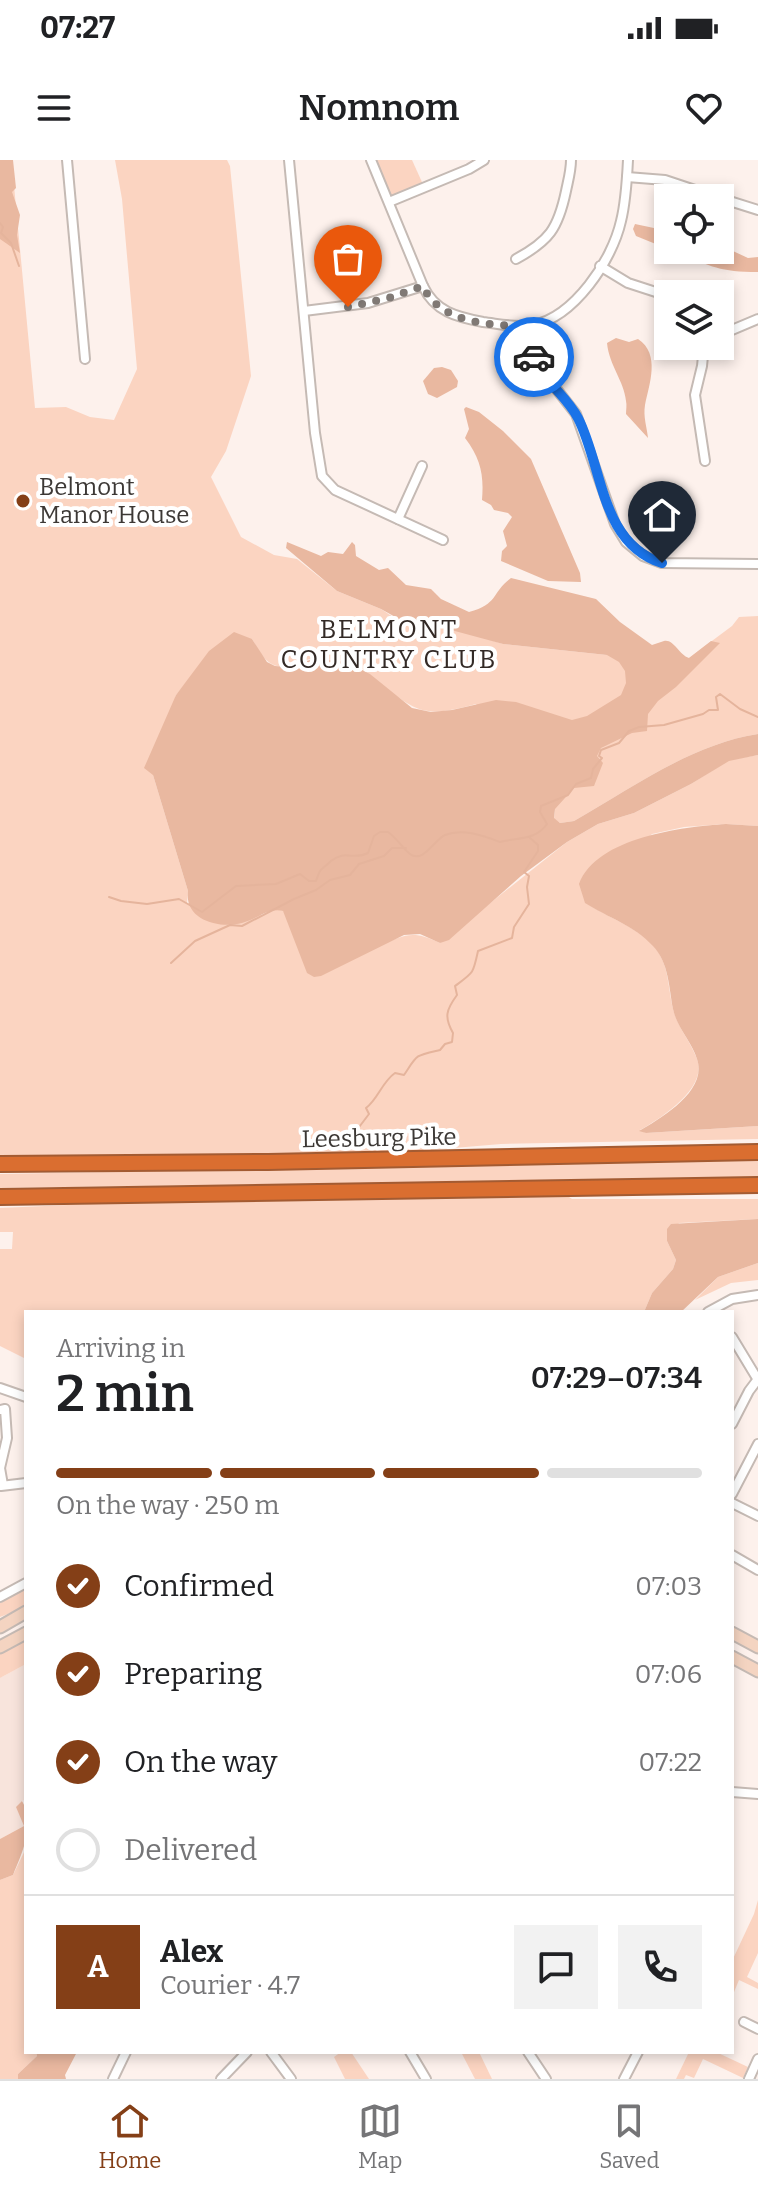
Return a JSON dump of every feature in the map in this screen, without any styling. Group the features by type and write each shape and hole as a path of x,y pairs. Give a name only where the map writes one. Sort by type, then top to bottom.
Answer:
{"highway":[{"name":"Leesburg Pike","path":"0,1164 283,1162 758,1152"},
{"path":"0,1197 758,1185"}],"main road":[{"path":"0,1627 24,1613"},
{"path":"0,1647 24,1634"},
{"path":"734,1634 758,1647"},
{"path":"734,1658 758,1671"}],"street":[{"path":"67,160 85,359"},
{"path":"289,160 317,455 322,476 335,490 443,540"},
{"path":"371,160 423,286 438,307 454,316 509,326 545,322 580,296 616,238 621,224 628,160"},
{"path":"389,202 484,160"},
{"path":"516,259 543,243 555,228 562,209 571,160"},
{"path":"627,177 677,184"},
{"path":"734,202 758,210"},
{"path":"600,266 628,283 654,291"},
{"path":"304,311 368,303 423,286"},
{"path":"734,329 758,319"},
{"path":"528,325 536,363 576,414 615,524 626,542 643,556 662,563 758,564"},
{"path":"703,360 695,395 705,461"},
{"path":"398,519 422,466"},
{"path":"713,1310 732,1299 758,1295"},
{"path":"734,1340 758,1380 734,1421"},
{"path":"0,1388 24,1396"},
{"path":"0,1410 5,1409 7,1428 0,1468 1,1486 24,1483"},
{"path":"734,1490 758,1444"},
{"path":"734,1504 758,1516"},
{"path":"734,1556 758,1570"},
{"path":"0,1597 24,1584"},
{"path":"734,1792 758,1794"},
{"path":"744,2022 758,2029"},
{"path":"113,2079 125,2054"},
{"path":"221,2079 245,2054"},
{"path":"272,2054 291,2079"},
{"path":"411,2054 426,2079"},
{"path":"529,2054 546,2079"},
{"path":"624,2079 637,2054"},
{"path":"752,2078 758,2059"}],"shaded area":[{"path":"0,160 13,175 35,408 66,407 90,417 114,420 137,369 122,199 115,160 227,160 251,376 226,451 211,477 241,537 274,555 297,559 337,591 381,609 396,619 469,633 503,644 607,655 689,658 732,626 739,617 758,616 758,734 734,739 686,757 574,821 560,823 554,819 555,809 476,704 446,711 424,710 405,702 366,671 349,663 318,658 276,666 265,658 252,639 190,678 176,695 153,775 188,891 187,903 262,915 275,908 288,916 379,946 410,935 440,943 567,842 598,824 634,813 691,784 729,760 758,755 758,826 726,824 684,827 652,834 586,903 638,932 659,953 666,970 675,1015 697,1059 699,1070 689,1091 670,1110 640,1130 646,1133 758,1126 758,1139 501,1144 430,1150 426,1153 0,1158"},
{"path":"0,160 13,160 16,188 12,192 20,215 17,235 20,253 0,239"},
{"path":"366,160 412,160 426,191 386,208"},
{"path":"635,224 654,228 654,243 636,236 633,229"},
{"path":"734,252 748,258 758,257 758,272 704,264 734,264"},
{"path":"616,338 629,342 638,339 649,353 652,370 645,409 648,438 626,414 625,394 607,343"},
{"path":"434,368 451,370 458,381 457,387 437,398 428,394 423,381"},
{"path":"466,407 479,412 503,431 531,459 580,573 581,582 548,581 501,561 502,551 507,546 503,531 512,517 494,510 482,500 480,468 465,438 469,429"},
{"path":"287,542 321,556 328,552 343,554 352,542 356,556 379,570 388,568 406,585 431,589 441,599 469,612 490,602 511,578 596,599 620,622 652,645 668,641 689,658 711,641 720,643 658,701 648,714 647,731 632,733 601,748 597,756 603,763 594,786 574,788 555,809 554,818 560,823 574,821 663,769 710,747 758,734 758,755 729,761 634,813 598,824 567,842 521,876 449,940 440,943 420,934 404,935 314,977 307,973 283,911 223,925 205,920 192,909 153,775 144,768 176,695 209,651 234,632 252,639 267,662 275,666 287,667 317,658 347,662 370,674 412,708 431,712 496,700 516,702 572,720 587,716 621,695 626,683 625,671 619,662 607,655 503,644 440,627 432,633 415,628 381,609 337,591 286,548"},
{"path":"726,824 758,826 758,1126 646,1133 639,1131 670,1111 696,1082 699,1071 697,1059 675,1016 668,976 658,953 638,933 585,903 579,884 589,868 603,855 622,845 665,832"},
{"path":"758,1159 758,1178 0,1188 0,1174"},
{"path":"566,1195 572,1199 758,1199 758,1219 679,1223 667,1241 676,1260 673,1269 652,1293 645,1310 24,1310 24,1358 0,1346 0,1249 12,1249 13,1232 0,1232 0,1208 113,1203"},
{"path":"758,1219 758,1263 718,1277 683,1310 645,1310 652,1293 673,1269 676,1260 667,1241 667,1229 671,1224"},
{"path":"758,1263 758,1280 731,1283 695,1300 718,1277"},
{"path":"24,1590 24,1608 0,1617 0,1603"},
{"path":"24,1638 24,1665 0,1678 0,1651"},
{"path":"24,1665 24,1826 0,1839 0,1678"},
{"path":"22,1801 24,1826 16,1807"},
{"path":"24,1826 24,1844 13,1875 0,1880 0,1839"},
{"path":"24,1852 24,2054 37,2056 18,2074 18,2079 0,2079 0,1880 13,1875"},
{"path":"758,1900 758,1953 747,1977 758,1983 758,1989 739,1980 734,1992 734,1957"},
{"path":"76,2054 65,2075 66,2079 18,2079 18,2074 37,2056"},
{"path":"352,2054 369,2079 345,2079 334,2057"},
{"path":"462,2054 480,2054 492,2079 475,2079"},
{"path":"688,2054 720,2054 748,2067 743,2078 703,2059 694,2078 686,2075 684,2079 676,2079"}],"waterway":[{"path":"0,223 3,227 1,233 11,243 19,266"},
{"path":"109,897 147,904 179,899 202,912 236,886 276,884 300,874 309,881 316,881 322,869 336,858 368,853 374,836 380,832 388,832 415,856 420,856 441,837 452,833 473,834 500,842 531,836 547,824 540,812 541,806 568,795 576,784 591,778 593,769 602,758 599,756 601,750 619,743 629,731 718,710 716,697 720,694 740,709 758,717"},
{"path":"347,1143 369,1114 366,1108 395,1073 404,1075 418,1057 440,1050 452,1042 448,1014 457,995 455,986 472,972 478,951 512,938 514,927 529,904 529,876 524,872 538,851 538,845 529,837"},
{"path":"171,963 195,941 230,925 242,926 330,880 350,875 359,864 384,856 392,848 406,848"}],"way so far":[{"path":"348,307 423,286 438,307 454,316 509,326 528,325 534,357"}],"place":[{"name":"Belmont Manor House","path":"23,501"}],"district":[{"name":"BELMONT COUNTRY CLUB","path":"389,644"}],"route":[{"path":"534,357 541,372 576,414 620,533 633,549 662,563"}]}
